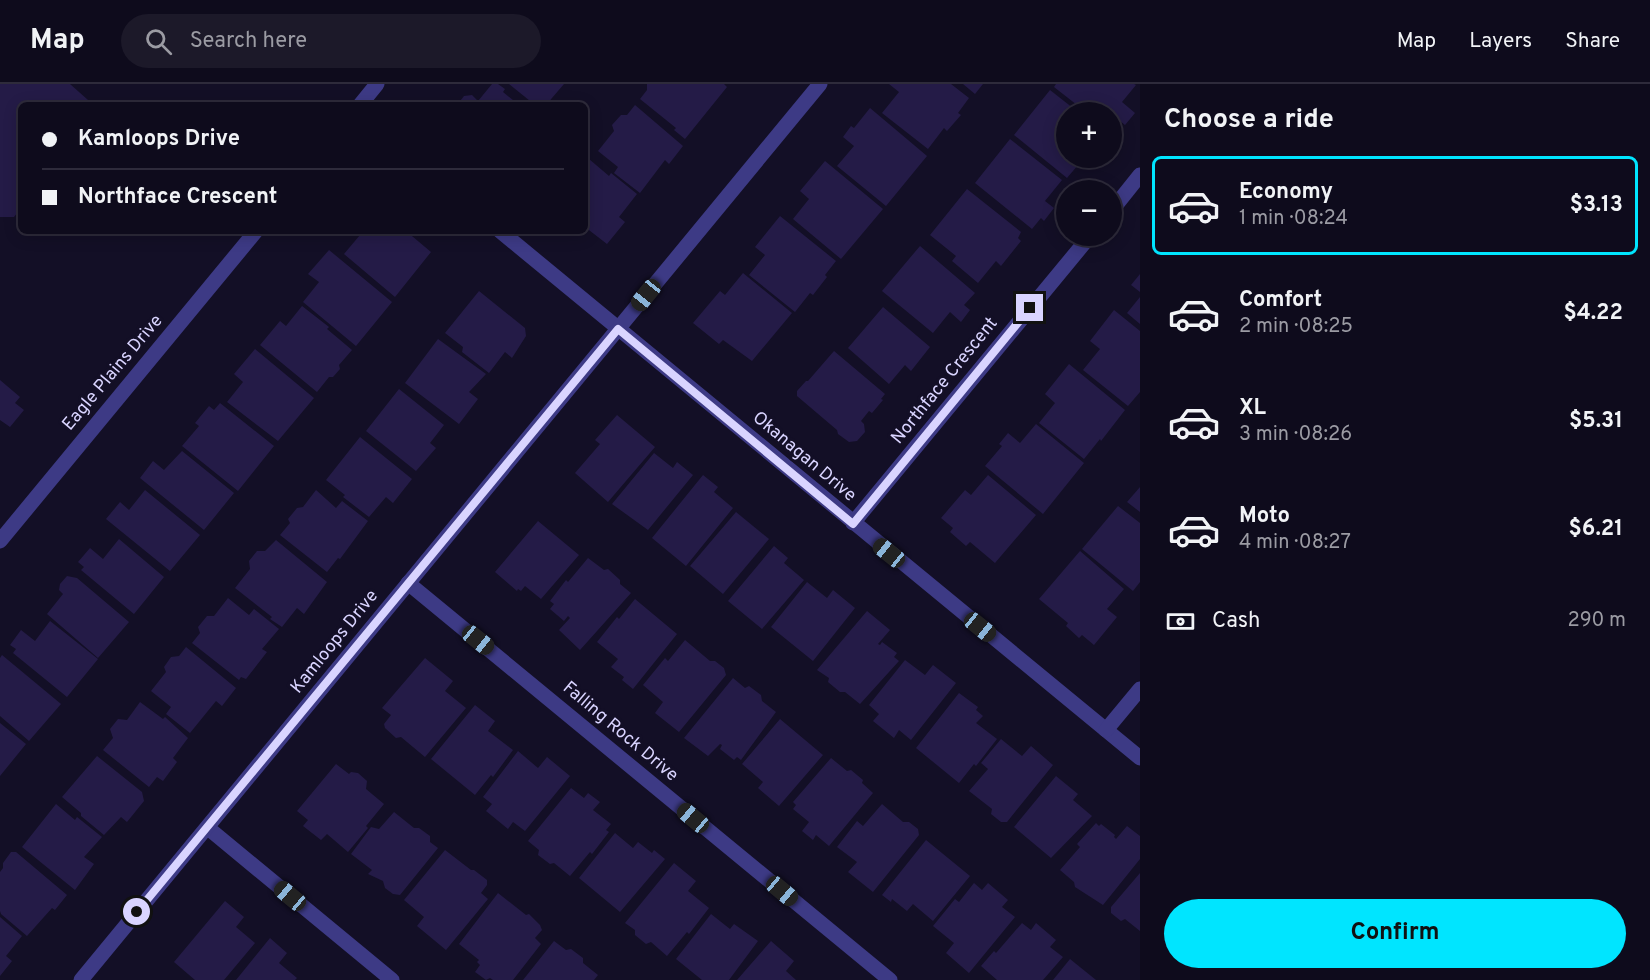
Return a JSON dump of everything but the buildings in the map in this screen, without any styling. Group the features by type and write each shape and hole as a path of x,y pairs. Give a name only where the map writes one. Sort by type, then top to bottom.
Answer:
{"street":[{"path":"362,102 377,84"},
{"path":"618,329 820,84"},
{"path":"1122,198 1140,175"},
{"name":"Eagle Plains Drive","path":"0,541 254,234"},
{"name":"Okanagan Drive","path":"504,234 1140,758"},
{"name":"Northface Crescent","path":"853,524 1082,246"},
{"name":"Kamloops Drive","path":"81,980 618,329"},
{"name":"Falling Rock Drive","path":"408,583 890,980"},
{"path":"1106,730 1140,689"},
{"path":"208,828 392,980"}],"route":[{"path":"137,912 618,329 853,524 1030,308"}]}
